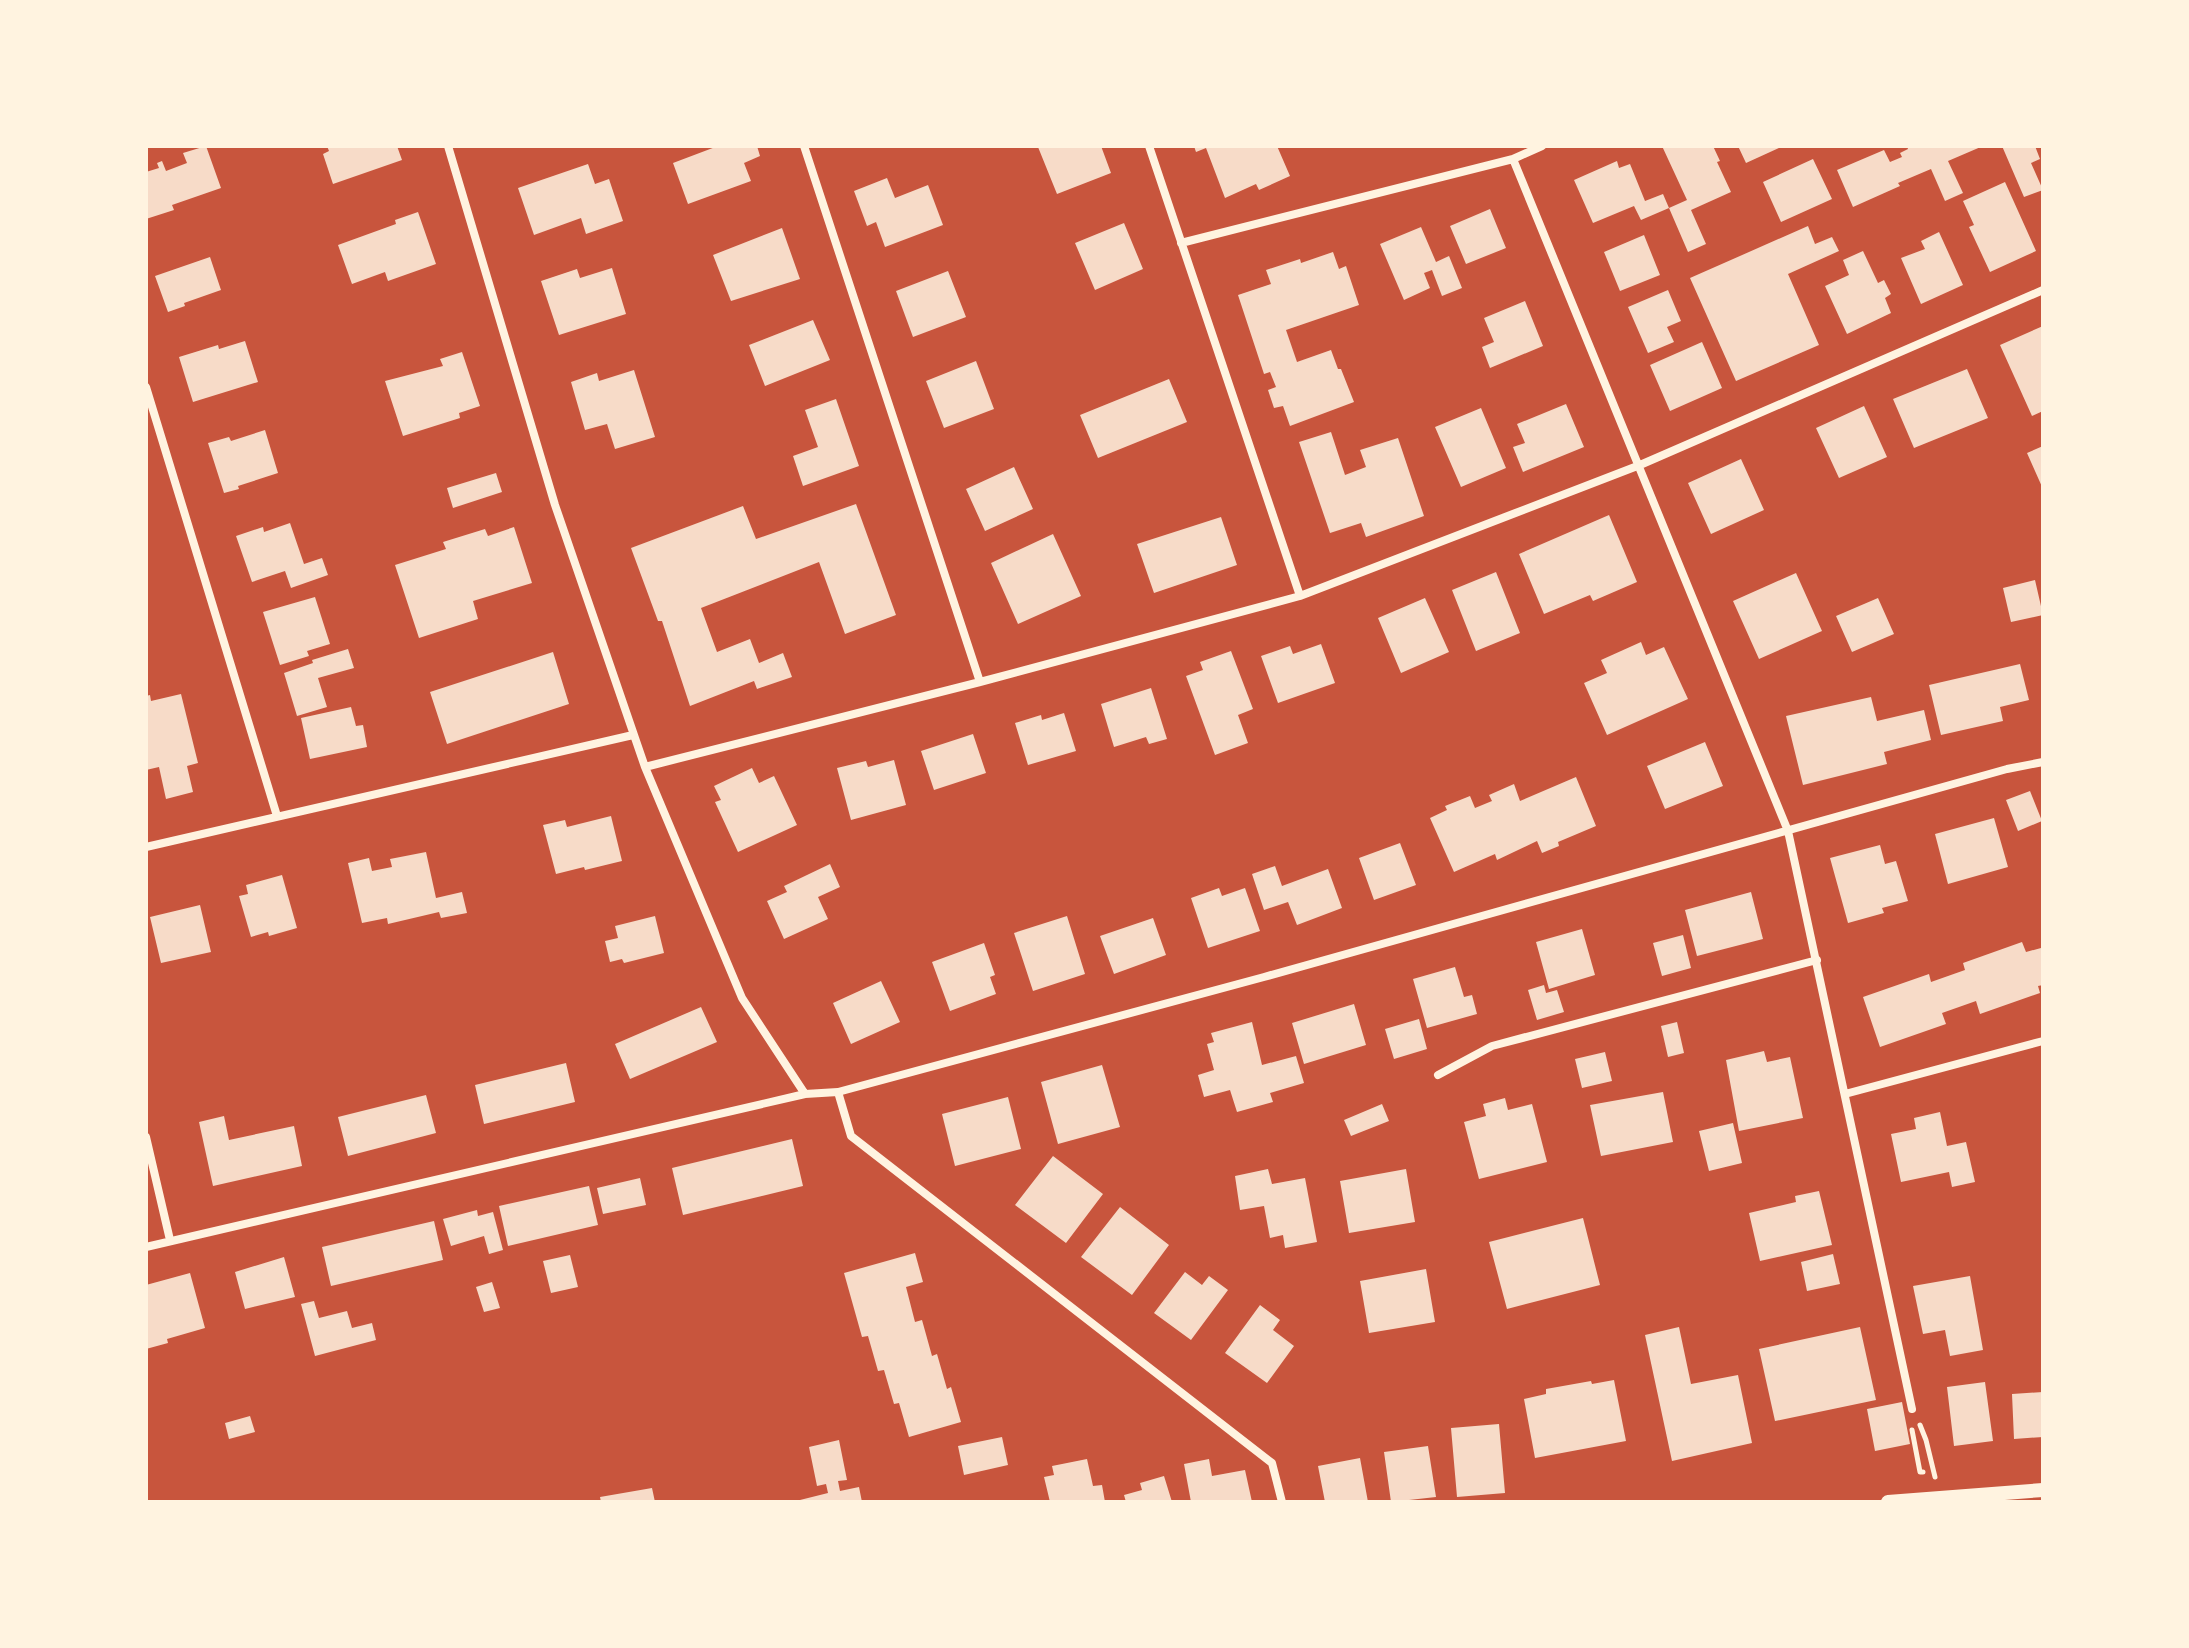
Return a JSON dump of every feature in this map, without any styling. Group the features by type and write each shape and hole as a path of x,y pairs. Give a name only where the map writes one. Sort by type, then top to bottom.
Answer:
{"street":[{"path":"448,146 555,505 645,767 742,998 805,1094"},
{"path":"804,146 980,682"},
{"path":"1149,146 1300,596"},
{"path":"1181,243 1513,159 1542,146"},
{"path":"1513,159 1788,831 1912,1409"},
{"path":"645,767 1300,596 1640,465 2043,290"},
{"path":"146,387 277,816"},
{"path":"146,847 633,735"},
{"path":"146,1247 805,1094 838,1092 2043,762"},
{"path":"1438,1075 1492,1046 1817,960"},
{"path":"1845,1094 2043,1041"},
{"path":"838,1092 851,1136 1272,1463 1282,1502"},
{"path":"146,1137 170,1240"},
{"path":"1888,1502 2043,1490"}],"path":[{"path":"1912,1409 1926,1440 1938,1498"},
{"path":"1912,1427 1920,1468"}],"building":[{"path":"206,146 221,188 172,205 174,210 146,219 146,172 159,168 157,163 162,161 166,171 187,163 183,153"},
{"path":"327,146 397,146 402,160 333,184 323,154 329,151"},
{"path":"718,146 757,146 760,156 744,163 751,181 688,204 673,163"},
{"path":"1101,146 1111,173 1057,194 1038,147"},
{"path":"1194,146 1277,146 1290,176 1259,190 1256,184 1225,198 1206,148 1196,152"},
{"path":"1662,146 1713,146 1731,192 1691,210 1706,244 1688,252 1669,208 1687,200"},
{"path":"1738,146 1783,146 1746,163"},
{"path":"1907,146 1983,146 1948,161 1963,193 1945,201 1931,169 1853,207 1837,170 1884,150 1890,162 1902,157 1900,153 1908,149"},
{"path":"2002,146 2035,146 2040,159 2031,163 2043,190 2024,197"},
{"path":"1813,159 1832,199 1781,222 1763,182"},
{"path":"1617,161 1619,168 1630,164 1645,201 1663,194 1669,208 1641,220 1634,206 1593,223 1574,180"},
{"path":"588,164 595,184 609,179 623,221 586,234 581,218 534,235 518,188"},
{"path":"887,178 895,198 928,185 943,225 885,247 876,222 867,226 854,191"},
{"path":"2005,182 2036,251 1990,272 1969,227 1974,225 1963,201"},
{"path":"1490,209 1506,248 1466,264 1450,226"},
{"path":"418,212 436,264 388,281 385,272 352,284 338,245 396,224 395,220"},
{"path":"1124,223 1143,269 1095,290 1075,243"},
{"path":"1808,226 1815,244 1832,237 1839,251 1788,274 1819,345 1736,381 1690,278"},
{"path":"1421,227 1436,262 1449,256 1462,288 1442,296 1432,270 1424,273 1430,288 1404,300 1380,244"},
{"path":"782,228 800,279 731,301 713,255"},
{"path":"1939,232 1963,285 1921,304 1901,258 1925,249 1921,241"},
{"path":"1644,235 1660,275 1620,291 1604,252"},
{"path":"1863,251 1878,283 1884,280 1891,294 1885,298 1891,313 1847,334 1825,286 1849,275 1843,260"},
{"path":"1333,252 1339,269 1346,266 1359,305 1286,330 1297,362 1331,350 1354,402 1290,426 1283,406 1274,408 1268,390 1276,387 1270,372 1264,374 1238,295 1271,284 1266,270"},
{"path":"210,257 221,290 168,312 155,276"},
{"path":"612,268 626,314 559,335 541,281 577,269 580,278"},
{"path":"948,271 966,317 913,337 896,291"},
{"path":"1668,290 1681,321 1667,327 1674,342 1648,353 1628,307"},
{"path":"1525,301 1543,346 1490,368 1482,347 1494,342 1484,318"},
{"path":"813,320 830,360 765,386 749,345"},
{"path":"2043,326 2043,411 2032,416 2000,345"},
{"path":"245,341 258,382 193,402 179,357 218,345 219,349"},
{"path":"1702,342 1722,388 1670,411 1650,365"},
{"path":"462,352 480,406 459,413 460,418 403,436 385,381 443,366 440,359"},
{"path":"976,361 994,409 944,428 926,381"},
{"path":"1967,369 1988,418 1914,448 1893,399"},
{"path":"634,370 655,437 615,449 607,424 585,430 571,382 597,373 599,381"},
{"path":"1169,379 1187,422 1098,458 1080,415"},
{"path":"836,399 859,466 803,486 793,456 818,447 805,410"},
{"path":"1566,404 1584,447 1523,472 1513,447 1525,443 1517,424"},
{"path":"1864,406 1887,457 1839,478 1816,428"},
{"path":"1481,408 1506,468 1461,487 1435,427"},
{"path":"265,430 278,473 224,493 208,443 229,437 231,441"},
{"path":"1331,432 1345,475 1366,467 1360,450 1398,438 1424,516 1366,537 1361,523 1330,533 1299,442"},
{"path":"2043,446 2043,489 2027,453"},
{"path":"1741,459 1764,510 1711,534 1688,483"},
{"path":"1014,467 1033,509 985,531 966,489"},
{"path":"496,473 502,492 453,508 447,488"},
{"path":"856,504 896,615 845,634 819,562 701,608 717,652 750,639 759,663 783,653 792,677 757,689 754,681 690,706 662,621 658,621 631,548 743,506 756,539"},
{"path":"1609,515 1637,582 1593,601 1590,595 1544,614 1519,554"},
{"path":"1221,517 1237,565 1154,593 1137,544"},
{"path":"290,523 304,564 322,558 328,575 291,588 285,571 252,582 236,536 263,527 264,532"},
{"path":"514,527 532,583 473,601 478,619 419,638 395,565 446,549 443,542 485,529 488,536"},
{"path":"1053,534 1081,596 1018,624 991,563"},
{"path":"1496,572 1520,633 1476,651 1452,590"},
{"path":"1796,573 1822,631 1759,659 1733,601"},
{"path":"2035,580 2043,615 2011,622 2003,588"},
{"path":"315,597 330,644 307,651 309,656 280,665 263,612"},
{"path":"1425,598 1449,652 1401,673 1378,618"},
{"path":"1878,598 1894,634 1852,652 1836,616"},
{"path":"1641,642 1646,655 1664,647 1688,699 1607,735 1584,683 1607,673 1601,660"},
{"path":"1321,644 1335,683 1278,703 1261,656 1290,646 1293,654"},
{"path":"348,649 354,668 318,678 327,707 297,716 284,673"},
{"path":"1231,651 1253,709 1238,715 1248,743 1215,755 1186,676 1203,670 1200,662"},
{"path":"553,652 569,704 447,744 430,692"},
{"path":"2020,664 2029,700 2000,707 2003,721 1941,735 1929,685"},
{"path":"1151,688 1167,739 1149,744 1146,737 1114,747 1101,704"},
{"path":"181,694 198,763 187,766 193,792 166,799 159,767 146,770 146,696 150,695 151,701"},
{"path":"1871,697 1877,721 1924,710 1931,740 1884,752 1887,764 1803,785 1786,716"},
{"path":"351,707 356,726 363,725 367,747 310,759 301,718"},
{"path":"1064,713 1076,751 1028,765 1015,723 1041,715 1042,720"},
{"path":"973,734 986,773 934,790 921,751"},
{"path":"1705,742 1723,786 1665,809 1647,766"},
{"path":"894,760 906,805 851,820 837,768 866,761 868,767"},
{"path":"752,768 759,783 774,776 797,825 738,852 715,802 721,800 714,786"},
{"path":"1576,777 1596,826 1558,842 1559,846 1542,853 1537,841 1497,860 1495,854 1454,872 1430,818 1447,810 1445,806 1470,796 1475,808 1492,801 1489,795 1514,784 1520,801"},
{"path":"2030,791 2042,821 2018,831 2006,800"},
{"path":"611,816 622,861 556,874 543,825 565,820 567,827"},
{"path":"1994,818 2008,867 1948,884 1935,834"},
{"path":"1400,843 1416,885 1374,900 1359,858"},
{"path":"1880,845 1885,864 1896,861 1908,901 1882,908 1884,913 1848,923 1830,858"},
{"path":"426,852 436,898 462,892 467,913 441,918 439,912 388,924 387,918 362,923 348,863 369,858 372,871 392,867 390,859"},
{"path":"830,864 840,887 818,897 828,919 784,939 767,901 787,892 784,886"},
{"path":"1275,866 1282,886 1328,869 1342,908 1297,925 1288,902 1264,910 1252,874"},
{"path":"282,875 297,928 269,936 268,932 251,937 239,896 248,894 246,885"},
{"path":"1219,888 1222,896 1245,888 1260,931 1208,948 1191,898"},
{"path":"1751,892 1763,939 1697,956 1685,910"},
{"path":"200,905 211,952 161,963 150,917"},
{"path":"655,916 664,953 624,963 622,959 610,962 605,941 618,938 615,926"},
{"path":"1067,916 1085,974 1033,991 1014,933"},
{"path":"1153,918 1166,955 1114,974 1100,936"},
{"path":"1582,929 1595,975 1549,989 1536,942"},
{"path":"1683,935 1691,968 1662,976 1653,943"},
{"path":"2022,942 2026,952 2041,948 2043,985 2038,986 2040,993 1980,1014 1976,1001 1942,1013 1946,1024 1880,1047 1863,997 1929,974 1931,982 1965,970 1963,963"},
{"path":"984,943 995,975 990,977 996,994 950,1011 932,962"},
{"path":"1455,967 1464,997 1472,995 1477,1014 1427,1028 1413,979"},
{"path":"881,981 900,1022 851,1044 833,1003"},
{"path":"1544,985 1546,993 1557,990 1564,1012 1537,1020 1528,990"},
{"path":"1354,1004 1366,1045 1304,1064 1292,1023"},
{"path":"701,1007 717,1042 630,1079 615,1044"},
{"path":"1419,1019 1427,1049 1394,1059 1385,1029"},
{"path":"1252,1022 1262,1065 1296,1056 1304,1083 1270,1093 1273,1102 1237,1112 1230,1090 1204,1097 1198,1075 1214,1070 1207,1044 1214,1042 1211,1033"},
{"path":"1677,1022 1684,1053 1668,1057 1661,1026"},
{"path":"1764,1051 1767,1062 1790,1057 1803,1118 1739,1131 1726,1060"},
{"path":"1605,1052 1612,1081 1582,1088 1575,1059"},
{"path":"566,1063 575,1102 484,1124 475,1085"},
{"path":"1102,1065 1120,1127 1058,1144 1041,1082"},
{"path":"1663,1092 1673,1142 1601,1156 1590,1105"},
{"path":"426,1095 436,1133 348,1156 338,1117"},
{"path":"1008,1097 1021,1149 955,1166 942,1114"},
{"path":"1505,1098 1508,1110 1532,1104 1547,1162 1479,1179 1464,1122 1486,1116 1483,1104"},
{"path":"1382,1104 1389,1121 1351,1136 1344,1120"},
{"path":"1940,1112 1947,1146 1966,1142 1975,1182 1952,1187 1949,1172 1901,1182 1891,1134 1916,1129 1914,1118"},
{"path":"224,1116 229,1140 294,1126 302,1166 213,1186 199,1122"},
{"path":"1733,1123 1742,1163 1709,1171 1699,1131"},
{"path":"792,1139 803,1186 683,1215 672,1168"},
{"path":"1053,1156 1103,1194 1066,1243 1015,1205"},
{"path":"1268,1169 1272,1184 1305,1178 1317,1242 1285,1248 1283,1235 1270,1238 1264,1206 1240,1210 1235,1176"},
{"path":"1406,1169 1415,1222 1349,1233 1340,1181"},
{"path":"640,1178 646,1205 603,1214 597,1188"},
{"path":"589,1186 598,1225 508,1246 499,1206"},
{"path":"1819,1191 1832,1245 1760,1261 1749,1213 1796,1202 1795,1196"},
{"path":"1120,1207 1169,1245 1132,1295 1081,1257"},
{"path":"477,1210 478,1216 493,1212 503,1250 489,1254 484,1236 451,1246 443,1219"},
{"path":"1583,1218 1600,1285 1507,1309 1489,1242"},
{"path":"434,1221 443,1260 331,1286 322,1247"},
{"path":"915,1253 923,1282 906,1287 915,1322 922,1320 932,1356 937,1354 961,1422 909,1437 899,1403 894,1404 884,1370 878,1371 868,1336 862,1337 844,1273"},
{"path":"1833,1254 1840,1284 1807,1291 1801,1262"},
{"path":"570,1255 578,1287 551,1293 543,1261"},
{"path":"284,1257 295,1297 245,1309 235,1272"},
{"path":"1426,1269 1435,1322 1369,1333 1360,1281"},
{"path":"1185,1272 1202,1285 1209,1276 1228,1290 1191,1340 1154,1313"},
{"path":"190,1273 205,1328 146,1349 146,1285"},
{"path":"1970,1276 1983,1350 1950,1356 1945,1330 1923,1334 1913,1286"},
{"path":"492,1282 500,1308 484,1312 476,1287"},
{"path":"314,1301 319,1318 347,1311 352,1328 372,1323 376,1340 315,1356 301,1304"},
{"path":"1260,1305 1280,1320 1273,1330 1294,1346 1267,1383 1225,1353"},
{"path":"1679,1327 1691,1384 1738,1375 1752,1443 1672,1461 1645,1335"},
{"path":"1860,1327 1876,1400 1775,1421 1759,1349"},
{"path":"1614,1380 1626,1441 1535,1458 1524,1399 1546,1394 1546,1389"},
{"path":"1985,1382 1993,1441 1954,1446 1947,1387"},
{"path":"2043,1392 2043,1437 2014,1439 2012,1394"},
{"path":"1902,1402 1910,1444 1875,1451 1867,1409"},
{"path":"250,1416 255,1432 229,1439 225,1423"},
{"path":"1499,1424 1505,1493 1457,1497 1451,1428"},
{"path":"1002,1437 1008,1465 964,1475 958,1446"},
{"path":"839,1440 847,1480 838,1481 840,1491 859,1487 862,1502 792,1502 828,1493 826,1484 817,1486 809,1447"},
{"path":"1428,1446 1436,1497 1391,1502 1384,1452"},
{"path":"1360,1458 1368,1502 1325,1502 1318,1466"},
{"path":"1087,1459 1093,1486 1102,1485 1105,1502 1050,1502 1044,1477 1054,1475 1052,1466"},
{"path":"1209,1459 1212,1476 1245,1470 1252,1502 1191,1502 1184,1464"},
{"path":"1164,1476 1172,1502 1126,1502 1124,1495 1142,1490 1140,1483"},
{"path":"652,1488 655,1502 601,1502 600,1497"}]}
